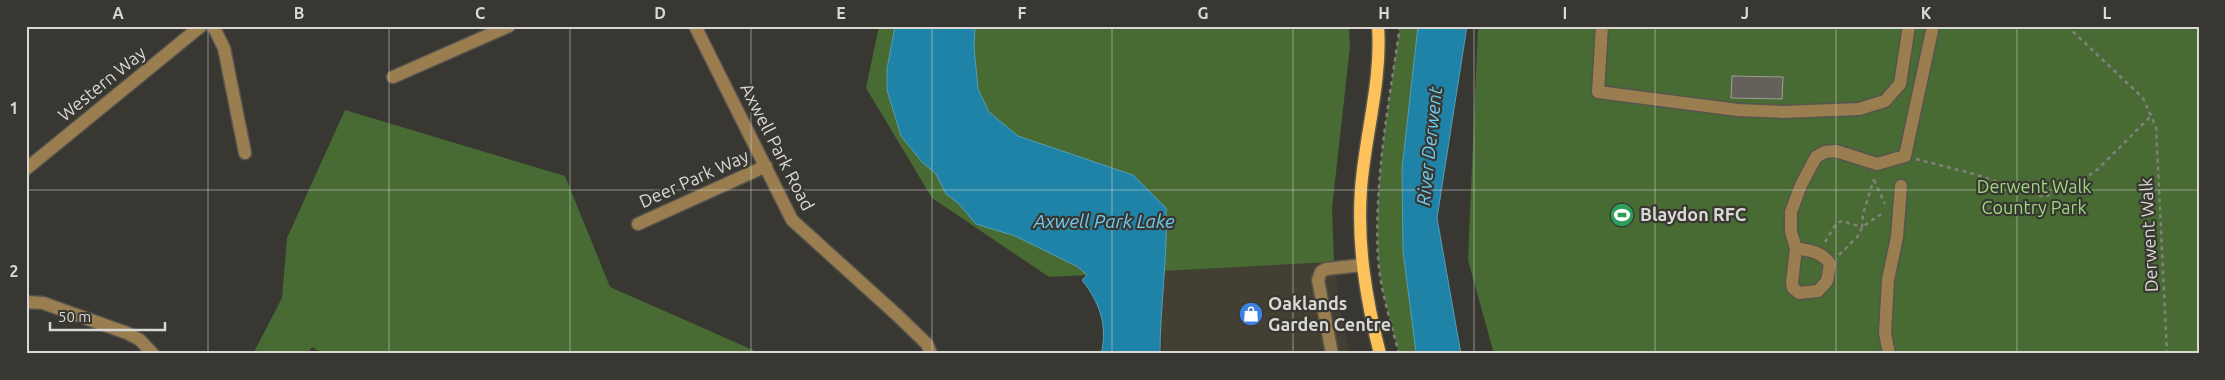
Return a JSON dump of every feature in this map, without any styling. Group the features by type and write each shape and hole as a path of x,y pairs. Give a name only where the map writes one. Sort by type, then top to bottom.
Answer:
{"main road":[{"path":"1378,26 1377,70 1361,188 1362,265 1370,315 1380,354"}],"street":[{"name":"Western Way","path":"26,170 200,26"},
{"path":"213,26 224,48 245,153"},
{"path":"393,77 509,26"},
{"name":"Axwell Park Road","path":"695,26 792,220 897,315 927,344 931,354"},
{"path":"1602,26 1598,92 1738,110 1782,112 1859,109 1885,101 1900,84 1909,26"},
{"path":"1796,248 1820,253 1826,257 1830,264 1830,273 1823,287 1818,291 1799,294 1793,288 1792,283 1796,248 1791,232 1791,212 1801,185 1816,157 1825,152 1836,151 1877,164 1905,156 1933,26"},
{"name":"Deer Park Way","path":"638,224 766,166"},
{"path":"1889,354 1885,333 1888,280 1897,237 1901,186"},
{"path":"1332,354 1318,280 1321,272 1326,269 1362,265"},
{"path":"26,302 43,303 127,333 140,340 153,354"}],"path":[{"path":"1399,354 1386,305 1378,258 1378,208 1382,158 1400,26"},
{"path":"1905,156 1974,174 2044,196 2075,186 2098,169 2152,115 2143,98 2067,26"},
{"name":"Derwent Walk","path":"2152,115 2156,127 2167,354"},
{"path":"1830,264 1859,234 1877,164"},
{"path":"1830,232 1836,224 1842,221 1862,227 1888,210 1874,179"}],"shaded area":[{"name":"Oaklands Garden Centre","path":"1334,262 1340,307 1350,354 1163,354 1160,321 1165,271"}],"green space":[{"path":"879,26 1349,26 1350,47 1332,208 1334,262 1049,277 932,198 866,88"},
{"path":"1400,26 1418,26 1402,169 1403,251 1417,354 1399,354 1383,294 1378,257 1377,228 1380,170"},
{"name":"Derwent Walk Country Park","path":"1478,26 2199,26 2199,354 1494,354 1468,260"},
{"path":"345,110 565,176 610,287 762,354 323,354 312,347 308,354 253,354 282,298 287,238"}],"water":[{"name":"Axwell Park Lake","path":"895,26 975,26 974,47 978,89 989,112 1018,136 1133,175 1166,208 1166,245 1160,354 1101,354 1104,334 1103,324 1094,297 1082,280 1087,275 1078,267 1015,236 976,224 958,203 946,194 936,174 922,162 901,136 887,90 887,69"},
{"name":"River Derwent","path":"1418,26 1467,26 1437,218 1461,354 1417,354 1416,352 1403,251 1402,169"}],"building":[{"path":"1732,76 1783,77 1782,99 1731,98"}],"place":[{"name":"Blaydon RFC","path":"1622,215"},
{"name":"Oaklands Garden Centre","path":"1251,314"}]}
